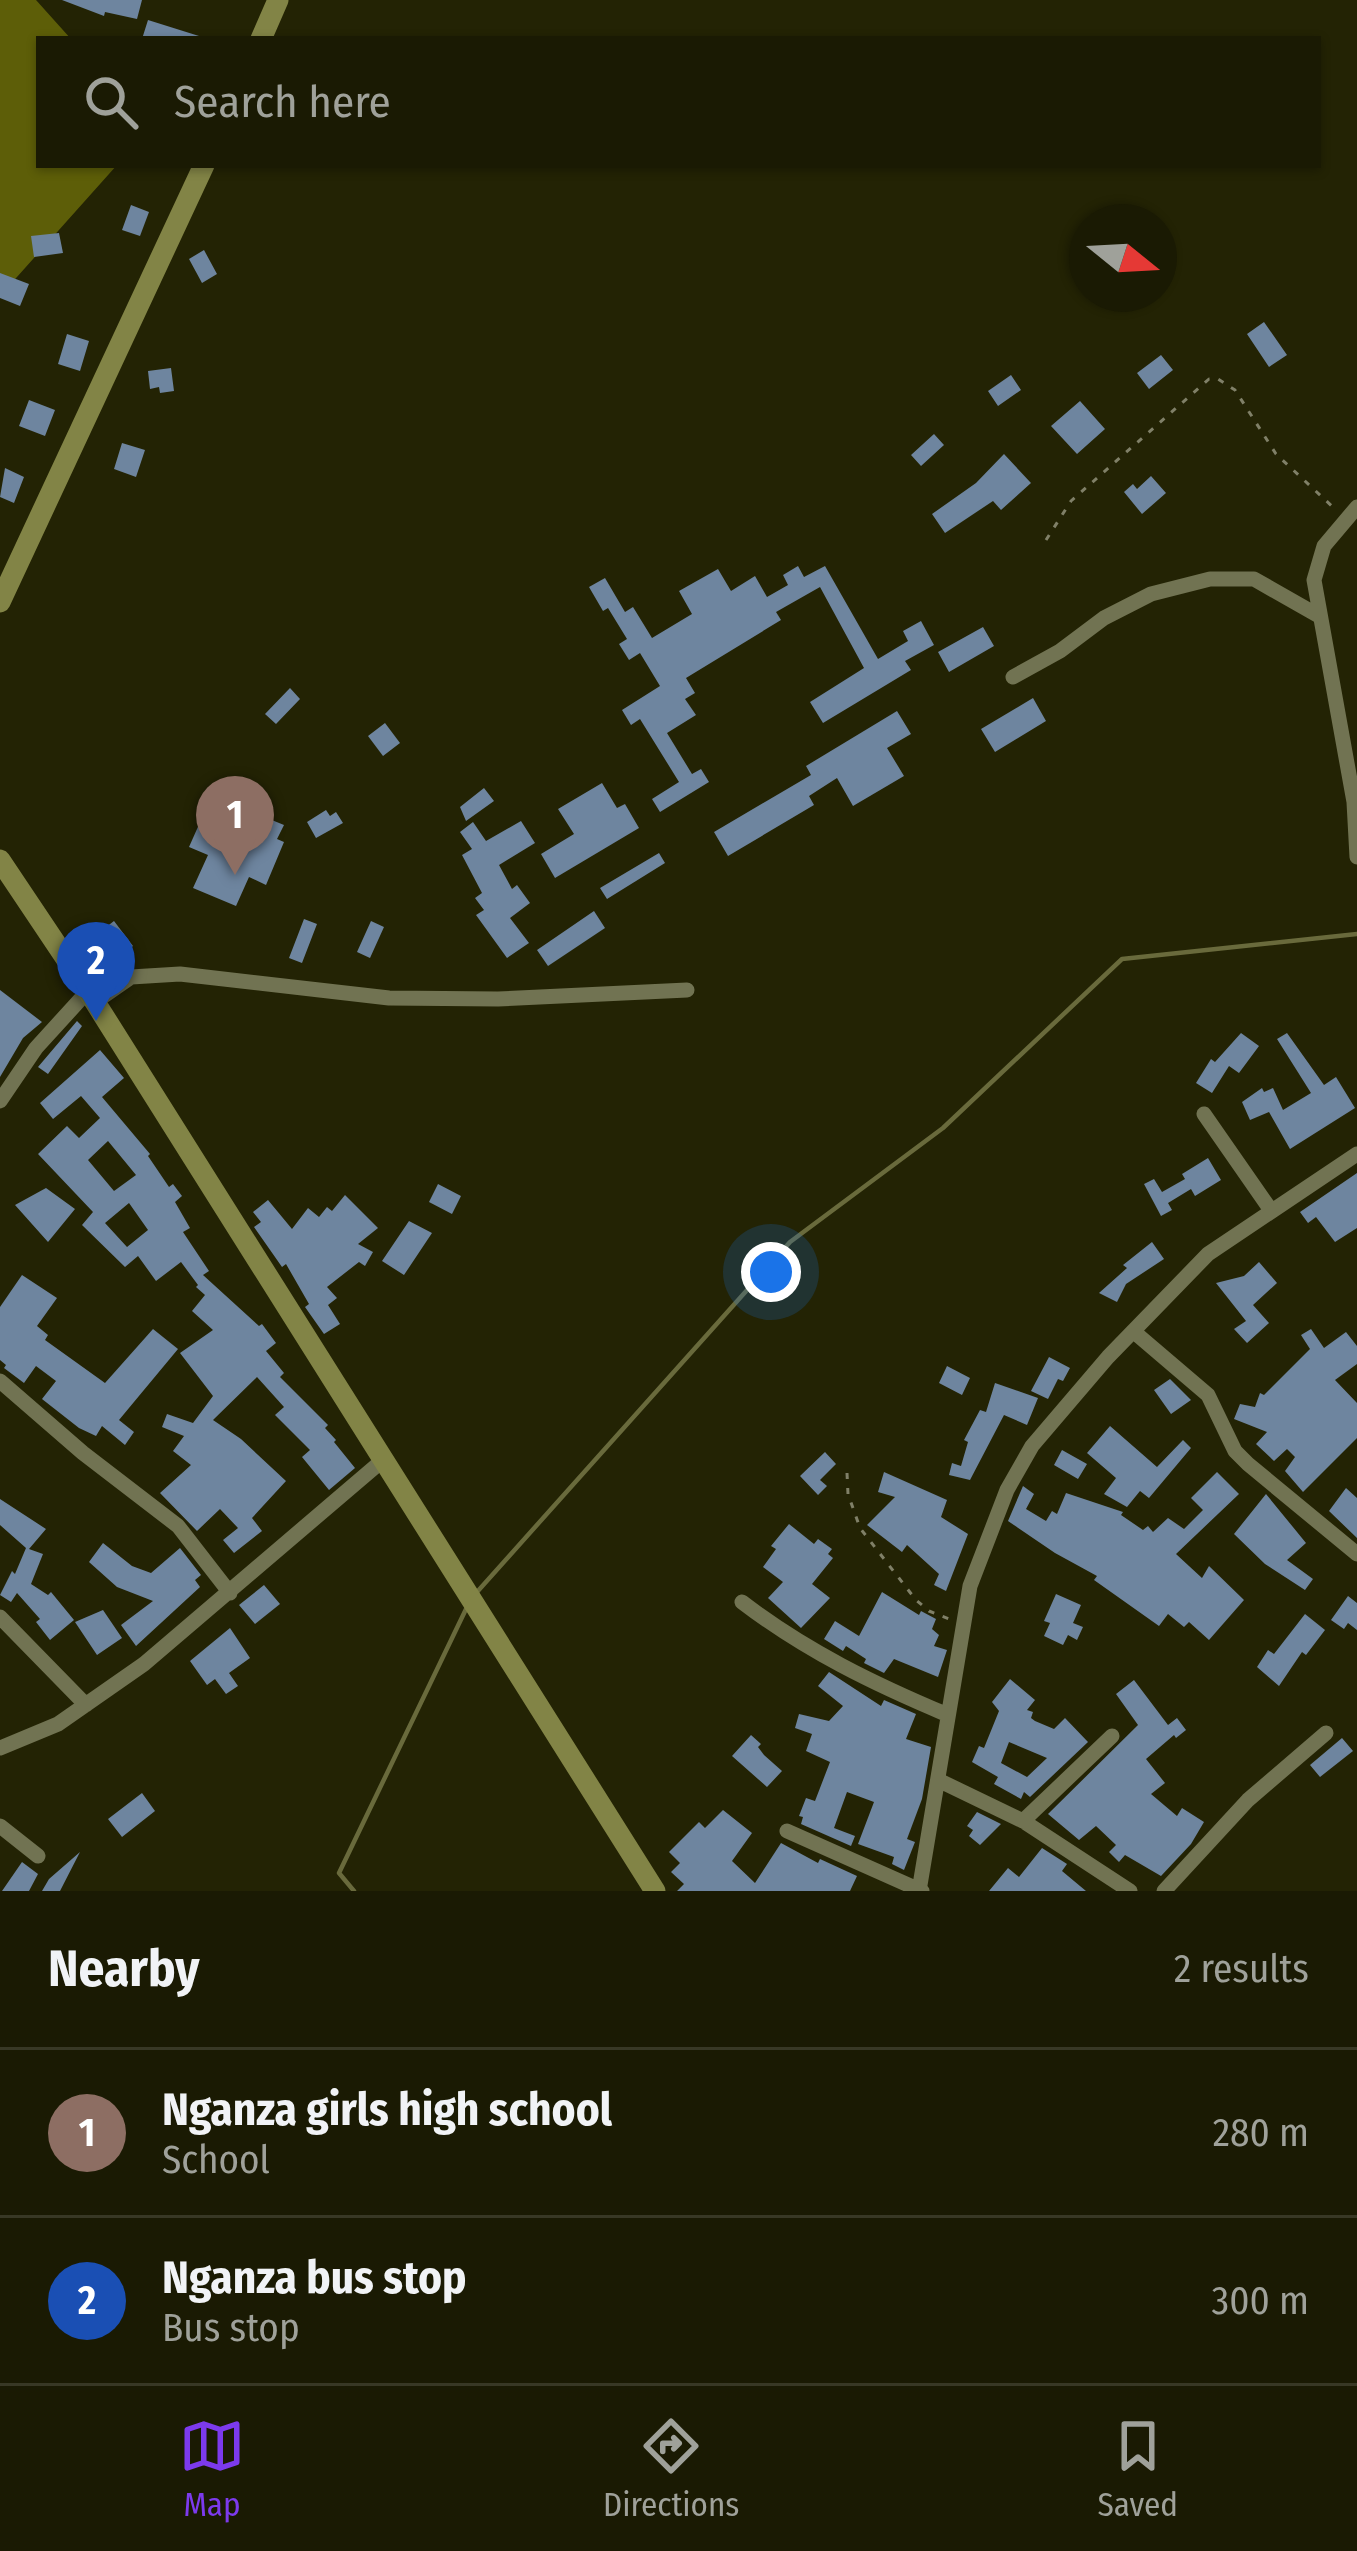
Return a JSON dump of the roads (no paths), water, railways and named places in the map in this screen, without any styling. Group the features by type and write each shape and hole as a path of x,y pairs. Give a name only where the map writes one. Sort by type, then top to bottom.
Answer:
{"main road":[{"path":"262,36 278,0"},
{"path":"0,602 203,168"},
{"path":"0,860 655,1891"}],"street":[{"path":"1351,513 1317,562 1314,580 1354,802 1357,857"},
{"path":"1013,677 1135,602 1210,579 1254,579 1319,616"},
{"path":"0,1101 36,1048 91,997 131,977 180,974 389,998 498,999 687,990"},
{"path":"1204,1114 1270,1209"},
{"path":"787,1831 920,1890 970,1586 1006,1490 1033,1446 1208,1254 1357,1154"},
{"path":"1133,1331 1208,1395 1235,1451 1248,1464 1357,1554"},
{"path":"0,1381 178,1526 230,1593"},
{"path":"0,1748 58,1724 144,1664 383,1460"},
{"path":"742,1602 796,1642 849,1672 948,1715"},
{"path":"0,1617 86,1705"},
{"path":"1164,1891 1248,1799 1326,1733"},
{"path":"1023,1821 1112,1736"},
{"path":"938,1780 1023,1821 1130,1891"},
{"path":"0,1826 38,1856"}],"waterway":[{"path":"477,1592 790,1242 943,1128 1122,959 1357,934"},
{"path":"354,1891 339,1873 467,1607"}],"place":[{"name":"Nganza girls high school","path":"235,875"},
{"name":"Nganza bus stop","path":"96,1021"}]}
